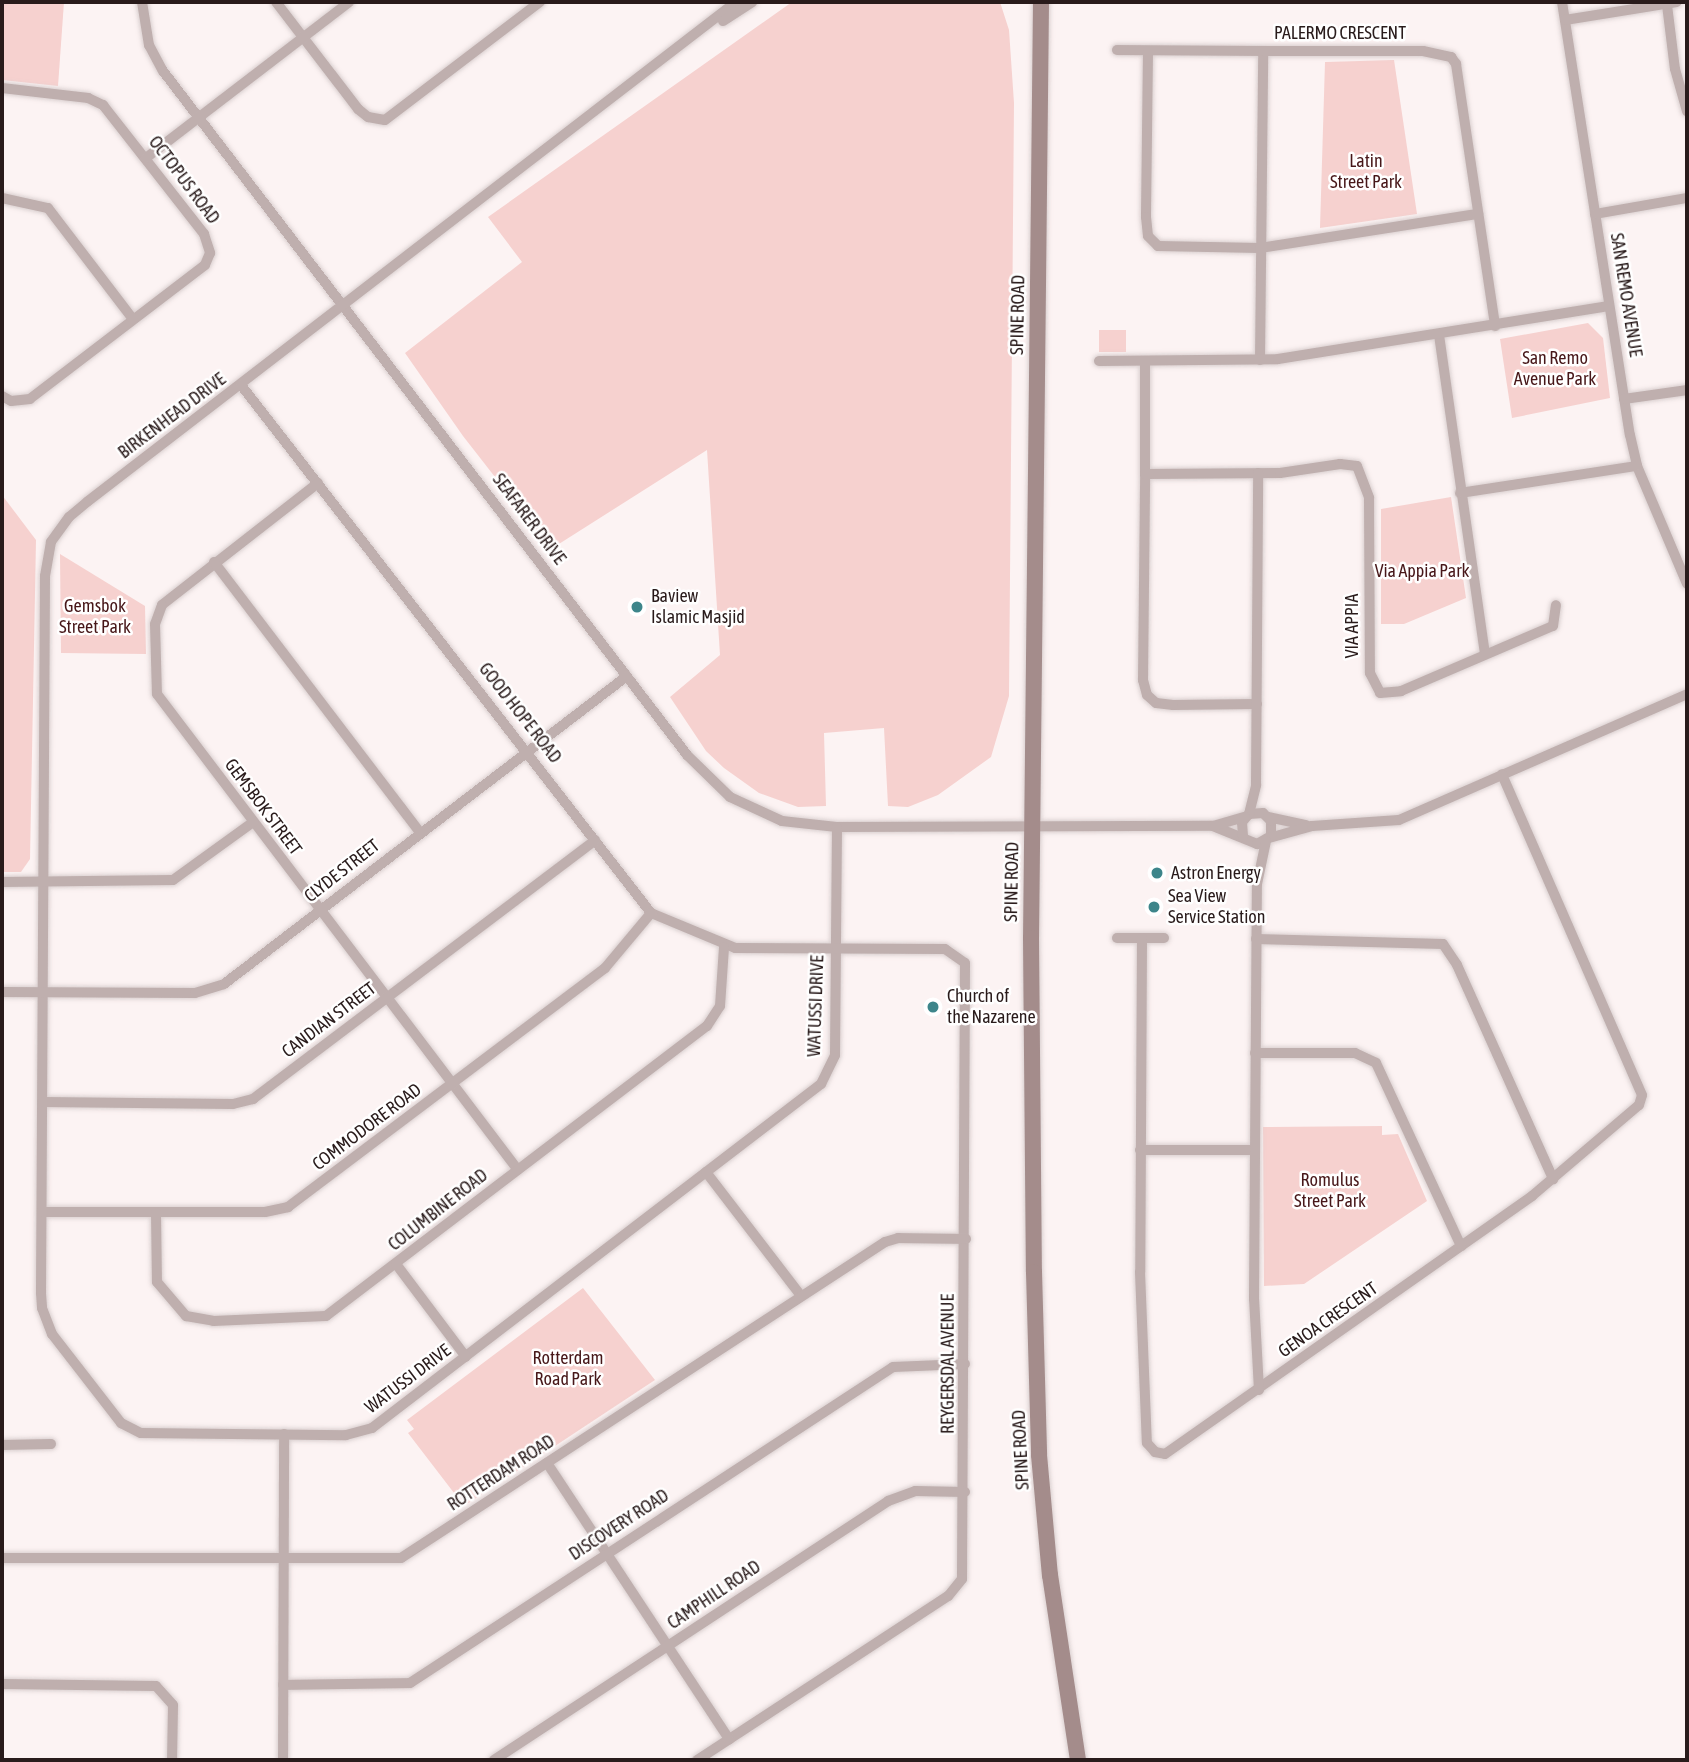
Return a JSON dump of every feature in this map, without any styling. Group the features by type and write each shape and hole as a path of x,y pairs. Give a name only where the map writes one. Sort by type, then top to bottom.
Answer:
{"main road":[{"name":"SPINE ROAD","path":"1041,2 1032,824 1039,1455 1050,1575 1078,1760"}],"street":[{"name":"SEAFARER DRIVE","path":"142,2 154,57 198,118 694,764 730,797 782,821 836,827 1032,824 1213,826"},
{"path":"276,2 358,109 368,117 385,120 540,2"},
{"path":"146,158 349,2"},
{"name":"BIRKENHEAD DRIVE","path":"44,993 45,576 51,541 69,517 679,49 736,2"},
{"name":"BIRKENHEAD DRIVE","path":"679,49 752,2"},
{"name":"SAN REMO AVENUE","path":"1562,2 1624,399 1637,466 1687,584"},
{"path":"1565,20 1672,3 1675,69 1687,111"},
{"path":"1117,50 1263,51"},
{"path":"1148,51 1148,236 1171,249 1260,248 1478,214"},
{"name":"PALERMO CRESCENT","path":"1260,360 1263,51 1423,51 1451,57 1456,64 1495,326"},
{"name":"OCTOPUS ROAD","path":"2,88 98,100 204,234 210,253 205,265 30,399 11,401 2,396"},
{"path":"2,198 48,208 132,319"},
{"path":"1595,214 1687,198"},
{"path":"1099,361 1260,360 1438,335 1609,306"},
{"path":"1438,335 1485,654 1553,626 1556,605"},
{"path":"1145,361 1143,680 1147,695 1156,703 1173,705 1257,704"},
{"name":"GOOD HOPE ROAD","path":"241,385 651,913 724,947 835,949"},
{"path":"1624,399 1687,390"},
{"name":"VIA APPIA","path":"1258,473 1340,464 1362,472 1369,498 1370,673 1376,690 1391,695 1485,654"},
{"path":"1460,493 1637,466"},
{"path":"1145,474 1258,473 1256,785 1247,816 1246,839 1258,870"},
{"name":"GEMSBOK STREET","path":"318,483 170,596 157,613 154,682 163,706 519,1170"},
{"path":"214,562 420,832"},
{"name":"CLYDE STREET","path":"2,992 206,991 224,984 627,676"},
{"path":"1213,826 1246,839 1268,840 1312,826 1399,820 1687,694"},
{"name":"GENOA CRESCENT","path":"1142,938 1140,1150 1147,1443 1155,1452 1171,1452 1553,1179 1639,1105 1642,1095 1502,774"},
{"path":"1256,785 1265,815 1272,826 1258,870 1256,939 1254,1150 1259,1390"},
{"path":"1213,826 1247,816 1265,815 1312,826"},
{"path":"2,882 173,880 253,822"},
{"name":"WATUSSI DRIVE","path":"44,993 42,1308 46,1323 121,1423 154,1434 346,1435 372,1429 798,1104 827,1076 835,1055 836,827"},
{"name":"CANDIAN STREET","path":"43,1102 245,1102 595,840"},
{"name":"COMMODORE ROAD","path":"42,1212 265,1212 288,1207 605,968 651,913"},
{"path":"1117,938 1164,938"},
{"path":"1256,939 1443,944 1457,965 1553,1179"},
{"name":"COLUMBINE ROAD","path":"156,1213 158,1282 178,1311 195,1320 319,1319 396,1264 715,1018 722,998 724,947"},
{"name":"REYGERSDAL AVENUE","path":"697,1760 956,1589 964,1571 965,963 945,949 835,949"},
{"path":"1255,1053 1354,1053 1376,1063 1461,1247"},
{"path":"1140,1150 1254,1150"},
{"path":"706,1172 802,1296"},
{"name":"ROTTERDAM ROAD","path":"2,1558 401,1558 885,1242 898,1238 966,1239"},
{"path":"396,1264 466,1357"},
{"name":"DISCOVERY ROAD","path":"283,1685 410,1682 893,1367 965,1364"},
{"path":"283,1760 284,1434"},
{"path":"2,1445 51,1444"},
{"path":"547,1463 729,1740"},
{"name":"CAMPHILL ROAD","path":"494,1760 895,1498 915,1491 965,1492"},
{"path":"2,1684 156,1686 173,1705 172,1760"}],"green space":[{"path":"2,2 64,2 58,86 2,80"},
{"path":"792,2 1000,2 1009,30 1014,103 1009,696 991,757 938,795 908,807 888,806 884,728 824,733 826,806 798,807 759,793 724,768 706,751 670,697 720,655 707,450 551,549 463,436 405,353 522,262 488,217"},
{"name":"Latin Street Park","path":"1394,60 1417,214 1320,228 1325,62"},
{"name":"San Remo Avenue Park","path":"1588,323 1603,338 1610,398 1512,418 1500,339"},
{"path":"1099,330 1126,330 1126,352 1099,352"},
{"path":"2,495 36,540 30,859 21,872 2,872"},
{"name":"Via Appia Park","path":"1451,497 1466,598 1404,624 1381,624 1381,509"},
{"name":"Gemsbok Street Park","path":"60,554 145,606 146,654 61,653"},
{"name":"Romulus Street Park","path":"1382,1126 1382,1135 1398,1134 1427,1201 1304,1284 1264,1286 1263,1127"},
{"name":"Rotterdam Road Park","path":"583,1288 655,1380 464,1506 408,1433 414,1429 407,1420"}],"place":[{"name":"Baview Islamic Masjid","path":"637,607"},
{"name":"Astron Energy","path":"1157,873"},
{"name":"Sea View Service Station","path":"1154,907"},
{"name":"Church of the Nazarene","path":"933,1007"}]}
